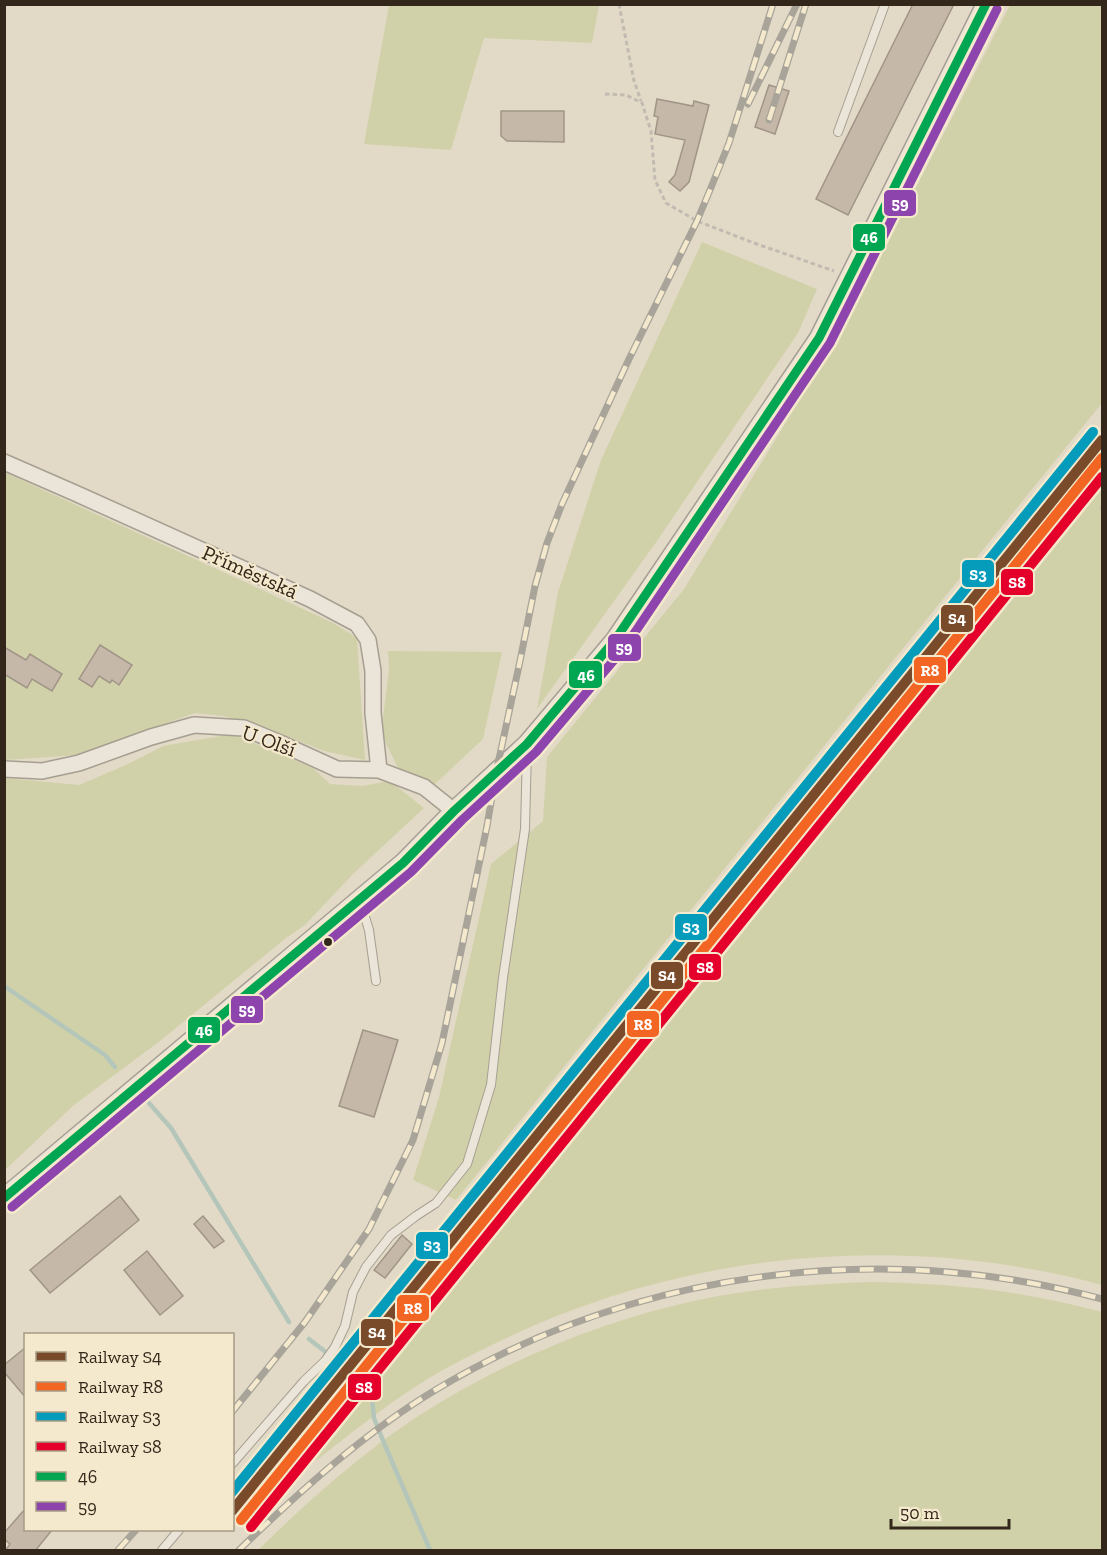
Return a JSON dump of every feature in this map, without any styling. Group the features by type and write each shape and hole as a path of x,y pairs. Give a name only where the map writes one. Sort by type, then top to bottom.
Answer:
{"street":[{"path":"4,1198 403,863 454,811 527,744 615,640 819,338 986,4"},
{"name":"Příměstská","path":"4,462 310,599 357,624 368,640 373,671 373,713 379,770"},
{"name":"U Olší","path":"4,769 42,771 79,763 151,737 194,725 244,728 337,769 379,770 424,787 454,811"}],"lane":[{"path":"838,132 885,4"},
{"path":"234,1462 335,1347 345,1326 353,1292 366,1267 391,1236 436,1203 467,1164 491,1085 503,978 525,829 527,744"},
{"path":"359,900 369,930 376,981"},
{"path":"162,1551 178,1531"}],"path":[{"path":"619,4 634,81 651,131 655,180 666,203 706,225 850,276"},
{"path":"605,94 626,95 642,103"},
{"path":"1063,507 1102,458"},
{"path":"1102,506 1102,511"}],"green space":[{"path":"389,4 599,5 592,43 484,38 451,150 364,144"},
{"path":"1010,5 1102,5 1102,403 456,1200 413,1180 439,1097 491,864 543,821 547,757 684,589 835,342"},
{"path":"702,242 817,289 798,333 657,541 537,709 558,592 601,460"},
{"path":"1102,460 1102,1285 1027,1268 950,1258 872,1255 795,1259 718,1270 643,1287 569,1311 498,1342 429,1378 371,1418 316,1461 325,1420"},
{"path":"4,472 333,623 357,638 365,760 324,751 268,729 223,716 195,713 78,755 5,760"},
{"path":"388,651 502,652 483,739 434,785 399,770 381,733 389,670"},
{"path":"232,734 313,768 330,784 362,786 390,781 424,808 353,874 305,925 160,1041 74,1105 5,1170 5,778 79,785 163,746"},
{"path":"866,1282 985,1289 1043,1298 1102,1312 1102,1550 258,1550 323,1490 392,1434 463,1389 541,1351 622,1320 703,1299 784,1287"}],"building":[{"path":"913,4 954,4 848,215 816,199"},
{"path":"769,85 789,91 775,134 755,127"},
{"path":"657,99 693,106 694,101 709,105 689,182 680,191 669,182 675,175 685,140 655,134 658,117 654,116"},
{"path":"501,111 564,111 564,142 507,141 501,136"},
{"path":"100,645 132,665 119,685 112,680 110,683 99,676 92,687 79,679"},
{"path":"4,647 26,660 30,654 62,674 52,691 32,679 27,688 4,674"},
{"path":"363,1030 398,1040 374,1117 339,1106"},
{"path":"120,1196 139,1220 50,1293 30,1270"},
{"path":"203,1216 224,1241 214,1248 194,1224"},
{"path":"402,1235 412,1244 385,1278 374,1270"},
{"path":"147,1251 183,1296 160,1315 124,1270"},
{"path":"24,1349 24,1396 4,1372 4,1365"},
{"path":"24,1510 24,1531 51,1531 35,1551 5,1551 10,1544 4,1539 4,1533"}],"waterway":[{"path":"4,986 105,1055 115,1067"},
{"path":"149,1103 171,1128 289,1322"},
{"path":"309,1339 360,1379 372,1398 374,1418 430,1550"}],"railway":[{"path":"234,1410 305,1322 369,1229 413,1140 442,1043 535,586 547,543 562,504 710,190 729,143 773,4"},
{"path":"748,104 797,4"},
{"path":"769,120 806,4"},
{"path":"239,1550 285,1506 358,1444 437,1389 514,1349 594,1316 676,1292 761,1277 847,1270 932,1271 1018,1281 1102,1299"},
{"path":"118,1550 135,1531"}],"rail line":[{"name":"S3","path":"234,1490 1093,432"},
{"name":"S4","path":"234,1509 1102,440"},
{"name":"R8","path":"241,1520 1102,458"},
{"name":"S8","path":"251,1527 1102,477"}],"transit line":[{"name":"46","path":"4,1198 403,863 454,811 527,744 615,640 819,338 986,4"},
{"name":"59","path":"12,1207 411,872 462,820 536,752 625,647 830,343 997,9"}]}
